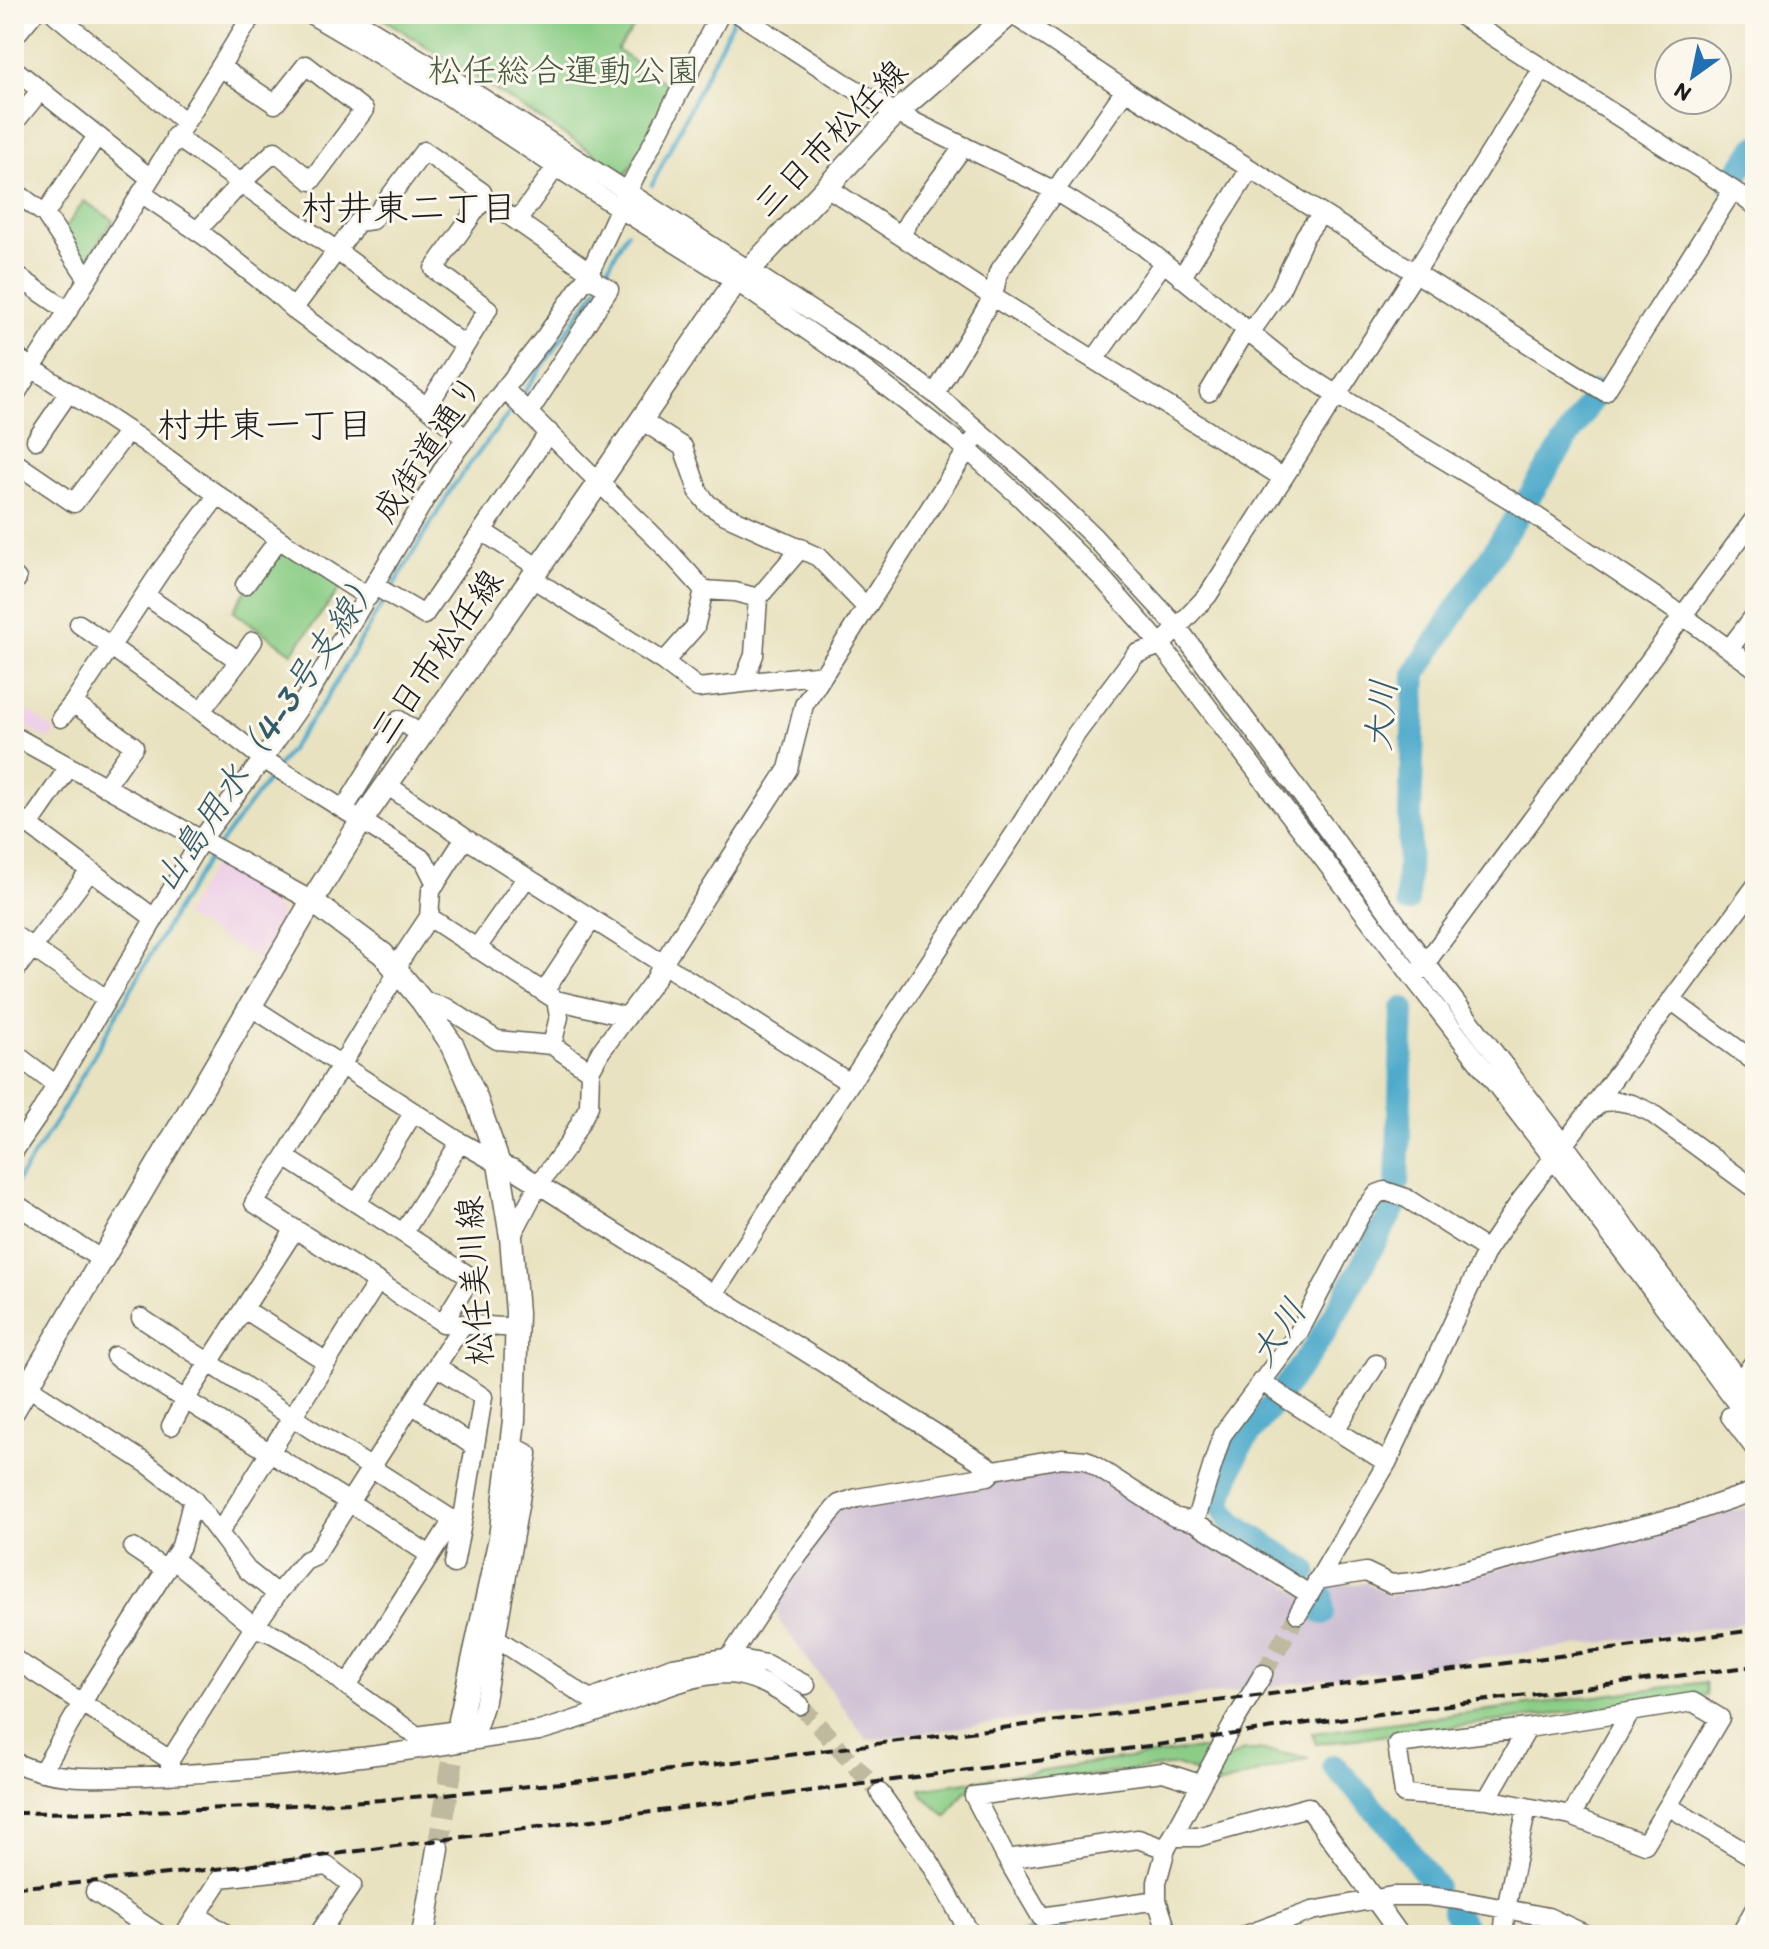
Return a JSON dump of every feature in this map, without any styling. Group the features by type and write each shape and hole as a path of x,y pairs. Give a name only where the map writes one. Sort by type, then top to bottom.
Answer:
{"main road":[{"name":"三日市松任線","path":"14,1410 21,1382 102,1260 312,901 353,815 387,785 743,275 896,113 1011,14"},
{"name":"松任美川線","path":"312,901 383,954 422,1001 453,1046 476,1098 499,1164 511,1237 517,1328 514,1420 500,1538 460,1720"},
{"path":"423,1935 438,1849"}],"street":[{"path":"14,37 33,14"},
{"path":"55,14 241,183 464,345"},
{"path":"14,397 253,14"},
{"path":"310,14 447,95 556,167 623,200"},
{"path":"345,14 453,79 623,200 888,360 935,394 1023,469 1094,537 1178,628 1425,962 1558,1151 1690,1329 1755,1428"},
{"name":"成街道通り","path":"14,1151 38,1116 154,918 273,766 310,692 380,593 446,464 466,439 517,401 545,337 596,280 623,200 720,14"},
{"path":"1011,14 1125,90 1605,392 1733,190"},
{"path":"1458,14 1755,206"},
{"path":"741,15 896,113 1055,191 1142,245 1290,365 1524,508 1755,668"},
{"path":"197,231 275,151 311,181 364,110 306,65 275,104 220,67"},
{"path":"714,1294 1084,723 1136,654 1161,645 1208,595 1543,68"},
{"path":"14,69 97,136 146,186 197,231 298,313 466,439"},
{"path":"935,394 993,297 998,273 1125,90"},
{"path":"14,123 40,91"},
{"path":"45,214 97,136"},
{"path":"901,235 964,146"},
{"path":"294,308 358,222 372,220 424,151 609,289 517,401 666,548 704,590 735,592 758,598"},
{"path":"518,220 556,167"},
{"path":"1181,278 1250,169"},
{"path":"827,187 993,297 1282,477"},
{"path":"14,191 45,214 88,279"},
{"path":"427,407 488,309 434,269 484,198"},
{"path":"1209,392 1248,331 1279,292 1305,236 1321,214"},
{"path":"1094,360 1163,263"},
{"path":"14,274 68,311"},
{"path":"743,275 968,450 1102,578 1161,645 1415,980 1558,1151"},
{"path":"14,356 128,431 279,539 424,615 549,432"},
{"path":"36,440 69,392"},
{"path":"641,420 683,447 699,493 708,504 723,514 818,557 866,607"},
{"path":"14,462 74,503 128,431"},
{"path":"511,1237 538,1185 568,1145 589,1106 590,1071 601,1051 656,978 662,964 788,769 804,705 979,432"},
{"path":"61,718 218,495"},
{"path":"1415,980 1425,962 1755,518"},
{"path":"482,531 535,573 698,688 824,674"},
{"path":"245,585 279,539"},
{"path":"743,683 754,655 758,598 801,548"},
{"path":"664,662 695,627 704,590"},
{"path":"145,595 239,661"},
{"path":"1729,649 1755,615"},
{"path":"79,624 273,766 424,860 436,884"},
{"path":"201,711 253,641"},
{"path":"73,703 134,746 105,787"},
{"path":"353,815 399,720 422,735"},
{"path":"14,736 312,901"},
{"path":"69,767 29,825 154,918"},
{"path":"387,785 850,1083"},
{"path":"465,838 431,891 429,917 401,959 398,972 254,1203 443,1323 517,1328"},
{"path":"14,972 90,871"},
{"path":"476,949 527,877"},
{"path":"1298,1614 1387,1463 1487,1250 1755,887"},
{"path":"429,917 550,996 627,1017"},
{"path":"550,996 592,919"},
{"path":"14,935 106,999"},
{"path":"550,996 559,1017 552,1045"},
{"path":"1671,1000 1755,1062"},
{"path":"422,1001 447,1008 497,1040 552,1045 590,1071"},
{"path":"250,1006 460,1142 514,1169 994,1470"},
{"path":"14,1053 56,1085"},
{"path":"1587,1114 1602,1102 1617,1101 1650,1112 1755,1189"},
{"path":"357,1203 414,1112"},
{"path":"404,1232 460,1142"},
{"path":"285,1157 471,1277 443,1323"},
{"path":"1195,1522 1222,1435 1274,1390 1299,1332 1361,1214 1377,1194 1385,1191 1406,1198 1487,1250"},
{"path":"14,1203 102,1260"},
{"path":"171,1426 295,1229"},
{"path":"219,1533 378,1281"},
{"path":"244,1309 327,1362"},
{"path":"141,1318 371,1468 458,1519"},
{"path":"170,1768 254,1627 305,1561 314,1557 463,1324"},
{"path":"1690,1329 1714,1332 1752,1371"},
{"path":"1690,1329 1755,1402"},
{"path":"1690,1329 1688,1360 1755,1449"},
{"path":"115,1356 430,1555"},
{"path":"1335,1430 1376,1364"},
{"path":"436,1366 483,1397 458,1519 454,1564"},
{"path":"21,1382 149,1465 193,1499 247,1570 277,1594"},
{"path":"1274,1390 1387,1463"},
{"path":"412,1404 475,1447"},
{"path":"133,1548 169,1565 254,1627 309,1654 347,1686 417,1736 477,1727 484,1706 528,1454 511,1445"},
{"path":"730,1657 787,1570 839,1504 857,1498 988,1476 994,1470 1062,1458 1086,1460 1174,1517 1195,1522 1313,1587 1366,1572 1391,1584 1424,1581 1684,1515 1755,1491"},
{"path":"42,1772 181,1546 193,1499"},
{"path":"347,1686 430,1555 458,1519"},
{"path":"496,1638 590,1699 672,1667 730,1657 766,1664 806,1685"},
{"path":"14,1659 82,1703 170,1768"},
{"path":"14,1762 42,1772 91,1778 170,1768 353,1758 539,1731 696,1677 729,1674 759,1681 800,1705"},
{"path":"1168,1935 1157,1900 1157,1882 1169,1843 1263,1674"},
{"path":"1693,1702 1720,1718 1645,1844 1571,1816 1487,1799 1404,1794 1397,1744 1630,1713 1693,1702"},
{"path":"1571,1816 1630,1713"},
{"path":"1487,1799 1528,1728"},
{"path":"1157,1900 1041,1917 974,1796 1163,1772 1200,1784"},
{"path":"880,1793 931,1864 971,1935"},
{"path":"1668,1806 1755,1858"},
{"path":"1007,1859 1138,1839 1169,1843 1308,1807 1400,1935"},
{"path":"1503,1935 1527,1807"},
{"path":"184,1935 221,1878 327,1866 352,1885 318,1935"},
{"path":"95,1892 160,1935"},
{"path":"1246,1935 1312,1911 1392,1896 1427,1896 1548,1917 1587,1935"},
{"path":"1740,1935 1755,1908"},
{"path":"197,1915 228,1935"}],"shaded area":[{"path":"14,700 55,731 49,740 14,720"},
{"path":"213,865 273,900 282,920 259,960 183,916"},
{"path":"1083,1466 1197,1526 1311,1601 1324,1585 1366,1583 1389,1596 1755,1506 1755,1622 867,1740 778,1619 776,1593 840,1506"},
{"path":"1519,1918 1558,1935 1508,1935 1509,1925"}],"green space":[{"name":"松任総合運動公園","path":"376,14 644,14 617,50 672,88 652,131 626,174"},
{"path":"84,201 113,220 84,265 62,233"},
{"path":"277,541 343,584 292,653 233,611"},
{"path":"1705,1682 1707,1695 1316,1744 1312,1733"},
{"path":"1200,1749 1213,1752 1199,1773 1177,1765 965,1791 947,1817 923,1796 921,1789 1104,1761"},
{"path":"1244,1750 1309,1758 1208,1788 1220,1764"}],"water":[{"path":"1064,1922 1072,1935 1019,1935 1035,1926"}],"waterway":[{"name":"山島用水（4-3号支線）","path":"652,185 735,16"},
{"path":"1731,183 1755,147"},
{"name":"山島用水（4-3号支線）","path":"602,279 627,232"},
{"name":"山島用水（4-3号支線）","path":"520,398 598,287"},
{"name":"大川","path":"1527,500 1597,392"},
{"name":"山島用水（4-3号支線）","path":"391,590 454,485 513,408"},
{"name":"大川","path":"1407,901 1415,674 1517,516"},
{"name":"山島用水（4-3号支線）","path":"279,765 327,698 386,597"},
{"name":"山島用水（4-3号支線）","path":"219,845 274,772"},
{"name":"山島用水（4-3号支線）","path":"14,1186 58,1118 179,905 213,852"},
{"name":"大川","path":"1397,1183 1403,1009"},
{"name":"大川","path":"1220,1501 1239,1448 1312,1351 1396,1204"},
{"name":"大川","path":"1224,1510 1232,1523 1306,1571"},
{"name":"大川","path":"1321,1594 1323,1613"},
{"name":"大川","path":"1334,1766 1391,1827 1435,1886"},
{"name":"大川","path":"1453,1910 1471,1935"}],"tunnel":[{"path":"1263,1674 1298,1614"},
{"path":"800,1705 880,1793"},
{"path":"438,1849 459,1724"}],"railway":[{"path":"14,1813 132,1812 316,1804 583,1781 1755,1630"},
{"path":"14,1887 245,1866 1755,1666"}],"district":[{"name":"村井東二丁目","path":"409,207"},
{"name":"村井東一丁目","path":"265,424"}]}
